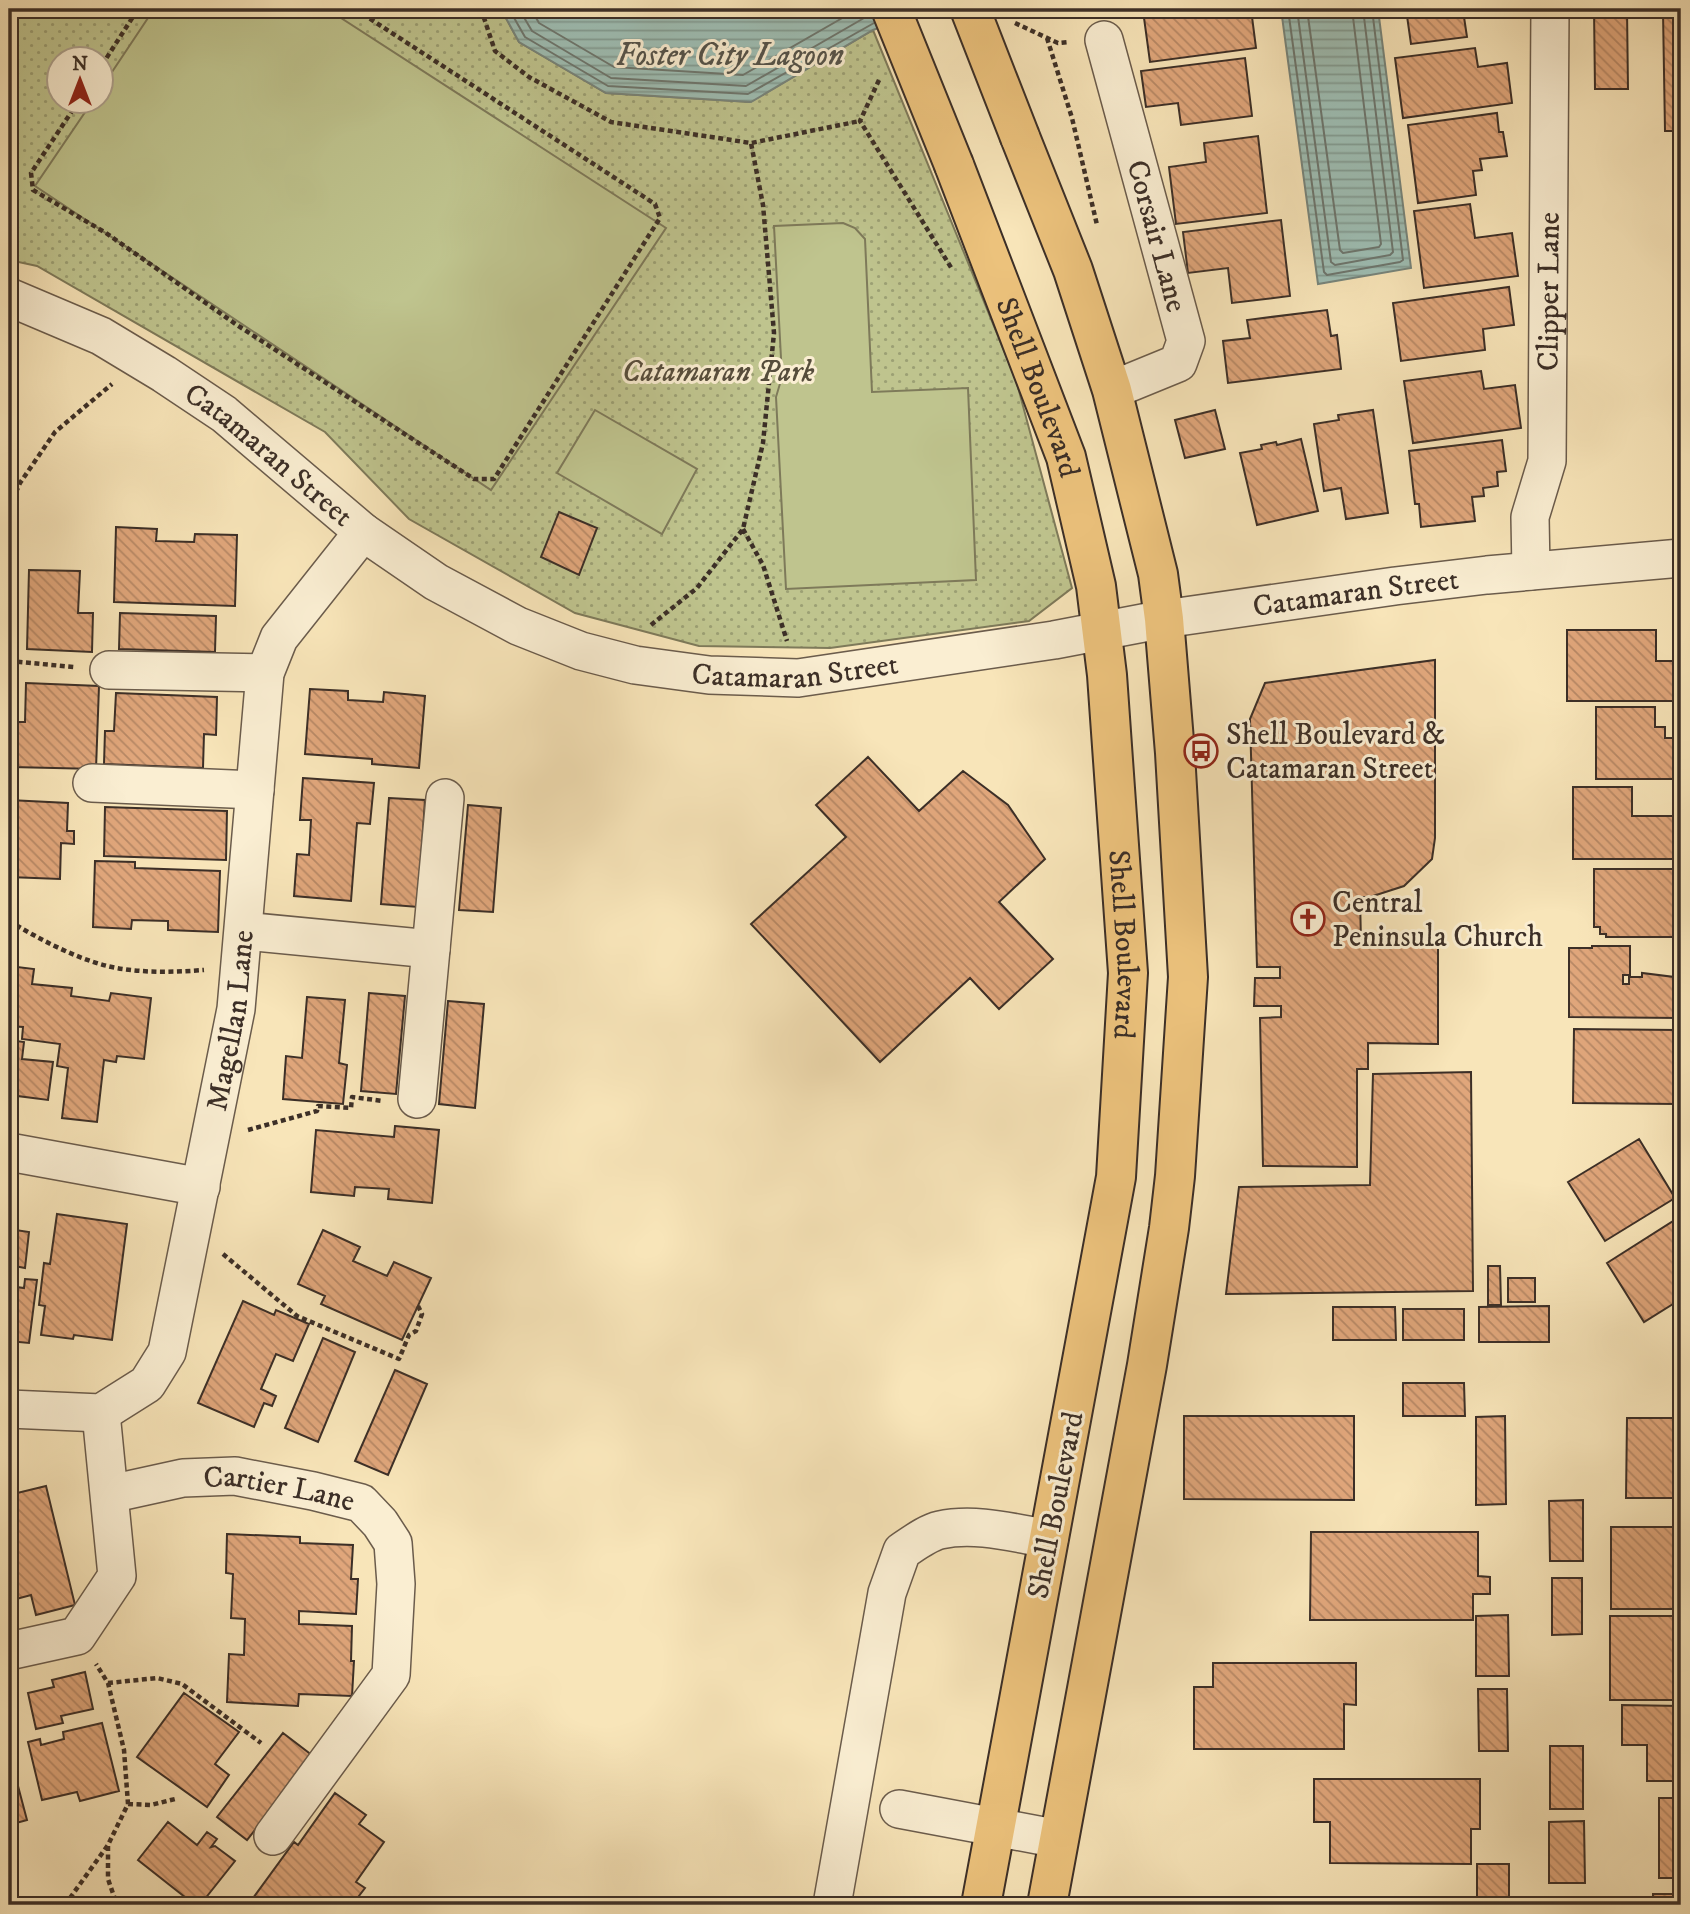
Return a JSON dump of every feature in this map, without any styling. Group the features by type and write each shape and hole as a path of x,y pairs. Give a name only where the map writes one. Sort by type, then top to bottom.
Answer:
{"main road":[{"name":"Shell Boulevard","path":"891,9 1066,457 1096,586 1102,630 1127,986 1116,1177 981,1905"},
{"name":"Shell Boulevard","path":"970,9 1073,270 1112,390 1158,574 1178,799 1188,977 1175,1175 1147,1365 1046,1905"}],"street":[{"name":"Clipper Lane","path":"1531,571 1530,517 1547,461 1550,9"},
{"name":"Corsair Lane","path":"1104,40 1186,341 1178,363 1112,390"},
{"name":"Catamaran Street","path":"9,297 101,336 224,414 363,532 436,582 519,626 581,651 647,667 709,675 797,678 1041,642 1164,619 1395,586 1681,558"},
{"name":"Magellan Lane","path":"101,1413 147,1384 167,1352 236,1009 265,673 279,638 363,532"},
{"path":"109,670 265,673"},
{"path":"92,783 255,790"},
{"path":"417,1099 445,799"},
{"path":"244,932 431,949"},
{"path":"10,1156 201,1186"},
{"path":"9,1409 101,1413 117,1576 77,1636 9,1651"},
{"name":"Cartier Lane","path":"110,1494 183,1478 235,1476 361,1503 380,1523 393,1543 396,1584 391,1675 273,1836"},
{"path":"832,1905 887,1593 902,1551 938,1530 978,1527 1049,1539"},
{"path":"899,1809 1059,1839"}],"path":[{"path":"114,46 138,9"},
{"path":"69,116 31,173 33,190 106,233 237,325 474,479 494,479 660,218 655,204 355,9"},
{"path":"481,9 495,51 529,77 611,122 751,143 860,121"},
{"path":"1047,37 1072,118 1100,235"},
{"path":"651,625 697,588 743,529 763,443 775,334 762,205 751,143"},
{"path":"9,508 20,483 55,432 113,383 130,353"},
{"path":"743,529 763,565 787,642"},
{"path":"9,661 109,670"},
{"path":"9,921 61,950 120,969 170,972 240,967"},
{"path":"210,1140 317,1111 318,1106 351,1108 352,1097 416,1104 417,1099"},
{"path":"192,1231 298,1315 399,1359 409,1335 416,1331 422,1314 418,1306"},
{"path":"65,1905 108,1845 128,1804 124,1750 108,1683 77,1636"},
{"path":"108,1683 157,1678 182,1684 261,1743"},
{"path":"128,1804 151,1805 175,1799"},
{"path":"108,1845 108,1879 117,1905"}],"green space":[{"name":"Catamaran Park","path":"9,9 501,9 519,42 606,93 750,102 873,30 1016,380 1072,588 1029,621 830,648 699,646 575,613 409,519 325,432 37,266 9,260"},
{"path":"154,9 327,9 666,228 491,490 35,186 82,116 116,116 116,66"},
{"path":"843,223 855,228 865,239 872,392 968,388 976,580 786,589 776,397 782,377 774,226"},
{"path":"595,410 697,469 662,534 557,473"}],"water":[{"name":"Foster City Lagoon","path":"501,9 930,9 873,30 751,102 606,93 519,42"},
{"path":"1281,9 1378,9 1411,268 1318,284"}],"building":[{"path":"1172,9 1251,9 1256,48 1150,62 1144,18 1173,15"},
{"path":"1406,9 1499,9 1500,12 1464,17 1467,37 1411,44"},
{"path":"1594,9 1627,9 1628,89 1595,89"},
{"path":"1663,12 1681,12 1681,131 1665,131"},
{"path":"1475,48 1478,67 1507,63 1512,103 1403,118 1395,58"},
{"path":"1245,58 1252,116 1181,125 1178,103 1146,107 1141,71"},
{"path":"1497,113 1499,132 1503,132 1507,156 1480,159 1482,170 1473,171 1476,195 1418,203 1408,125"},
{"path":"1258,136 1267,213 1176,224 1169,167 1206,162 1204,143"},
{"path":"1470,204 1475,238 1512,233 1518,276 1424,288 1414,211"},
{"path":"1281,220 1290,296 1232,303 1228,268 1188,273 1183,232"},
{"path":"1509,287 1514,325 1483,329 1485,350 1401,361 1393,303"},
{"path":"1327,310 1331,336 1337,335 1341,369 1228,383 1223,341 1250,338 1247,320"},
{"path":"1481,371 1484,389 1515,385 1521,428 1413,443 1404,381"},
{"path":"1215,410 1225,449 1185,458 1175,420"},
{"path":"1373,410 1388,513 1346,519 1341,488 1324,491 1314,424 1339,420 1338,415"},
{"path":"1301,439 1318,511 1257,525 1240,453 1262,449 1261,445 1276,442 1277,445"},
{"path":"1502,440 1506,471 1497,472 1498,486 1483,488 1484,496 1472,497 1475,521 1421,527 1419,504 1415,504 1409,451"},
{"path":"559,512 597,528 579,575 541,557"},
{"path":"116,527 157,529 156,541 194,542 195,534 237,535 235,606 114,602"},
{"path":"29,570 80,571 78,613 93,613 92,652 27,649"},
{"path":"120,613 216,616 215,652 119,649"},
{"path":"1567,630 1656,630 1656,661 1681,661 1681,701 1567,701"},
{"name":"Central Peninsula Church","path":"1435,660 1435,838 1432,859 1404,886 1370,897 1360,897 1361,942 1438,941 1438,1044 1368,1043 1368,1069 1357,1069 1357,1167 1263,1166 1260,1018 1281,1017 1281,1006 1254,1006 1255,978 1280,978 1280,967 1257,967 1250,719 1265,683"},
{"path":"26,683 99,686 96,769 12,767 14,722 25,722"},
{"path":"310,689 348,691 348,700 383,702 384,692 425,696 419,768 372,764 372,759 305,754"},
{"path":"116,693 217,697 216,735 204,734 203,768 104,764 105,731 114,731"},
{"path":"1596,707 1655,707 1655,727 1665,727 1665,738 1679,738 1679,779 1596,779"},
{"path":"868,757 919,811 963,771 1008,805 1045,859 999,902 1053,959 999,1009 970,978 880,1062 751,924 846,837 816,805"},
{"path":"303,778 374,783 370,824 357,823 351,901 294,896 297,854 309,855 311,820 300,820"},
{"path":"1573,787 1632,787 1632,816 1674,816 1674,859 1573,859"},
{"path":"389,798 425,800 418,907 381,904"},
{"path":"9,800 68,803 67,831 74,831 74,844 61,843 60,879 9,877"},
{"path":"468,805 501,808 493,912 459,910"},
{"path":"105,807 227,811 226,860 104,856"},
{"path":"95,861 135,862 135,868 220,871 218,932 168,930 168,921 132,920 131,929 93,927"},
{"path":"1594,869 1674,869 1674,937 1606,937 1606,934 1600,934 1600,927 1594,927"},
{"path":"1630,946 1630,975 1623,975 1623,984 1629,984 1629,977 1642,977 1642,973 1674,977 1674,987 1679,987 1679,1018 1569,1017 1569,948"},
{"path":"9,966 34,969 32,984 72,988 71,996 109,1001 111,993 151,998 144,1059 117,1056 116,1062 104,1060 97,1122 62,1118 68,1068 57,1066 60,1044 22,1039 23,1027 9,1026"},
{"path":"369,993 405,996 396,1094 361,1091"},
{"path":"307,997 345,1000 339,1063 347,1065 343,1104 283,1099 286,1056 302,1058"},
{"path":"448,1001 484,1004 475,1108 439,1104"},
{"path":"1574,1029 1677,1030 1676,1104 1573,1103"},
{"path":"9,1040 24,1042 22,1059 53,1062 48,1100 17,1096 16,1108 9,1107"},
{"path":"1471,1072 1473,1291 1226,1294 1239,1187 1370,1185 1373,1074"},
{"path":"395,1126 439,1130 432,1203 388,1199 389,1189 355,1187 354,1196 311,1192 316,1130 394,1137"},
{"path":"1639,1139 1675,1198 1605,1241 1568,1182"},
{"path":"57,1214 127,1224 112,1340 74,1335 73,1339 41,1335 45,1306 39,1305 44,1263 50,1264"},
{"path":"1678,1218 1681,1223 1681,1299 1644,1322 1607,1263"},
{"path":"9,1229 29,1232 25,1268 9,1265"},
{"path":"323,1230 360,1247 353,1261 387,1276 394,1262 431,1278 402,1340 321,1304 325,1296 298,1284"},
{"path":"1488,1266 1500,1266 1501,1305 1488,1305"},
{"path":"1508,1278 1535,1278 1535,1302 1508,1302"},
{"path":"25,1279 37,1280 29,1343 9,1341 9,1286 24,1288"},
{"path":"243,1301 274,1315 276,1310 309,1324 293,1361 276,1354 261,1389 276,1396 272,1406 264,1403 254,1427 198,1403"},
{"path":"1549,1306 1549,1342 1479,1342 1479,1307"},
{"path":"1333,1307 1395,1307 1396,1340 1333,1340"},
{"path":"1403,1309 1464,1309 1464,1340 1403,1340"},
{"path":"323,1338 355,1352 318,1442 285,1428"},
{"path":"395,1370 427,1384 388,1475 355,1461"},
{"path":"1403,1383 1464,1383 1465,1416 1403,1416"},
{"path":"1184,1416 1354,1416 1354,1500 1184,1499"},
{"path":"1505,1416 1506,1504 1476,1505 1476,1417"},
{"path":"1627,1418 1681,1418 1681,1498 1626,1498"},
{"path":"46,1486 75,1605 36,1615 31,1595 9,1601 9,1495"},
{"path":"1583,1500 1583,1561 1550,1561 1549,1501"},
{"path":"1611,1527 1681,1527 1681,1609 1611,1609"},
{"path":"1311,1532 1478,1532 1478,1576 1490,1577 1490,1594 1473,1594 1473,1620 1310,1620"},
{"path":"227,1534 300,1537 300,1543 353,1545 351,1579 358,1579 356,1614 299,1611 299,1624 352,1626 352,1696 299,1694 298,1706 227,1702 229,1654 244,1655 245,1619 231,1618 233,1574 226,1573"},
{"path":"1552,1578 1582,1578 1582,1634 1552,1635"},
{"path":"1508,1615 1509,1676 1476,1676 1476,1616"},
{"path":"1610,1616 1681,1616 1681,1700 1610,1700"},
{"path":"1213,1663 1356,1663 1356,1705 1344,1704 1344,1749 1194,1749 1194,1687 1213,1687"},
{"path":"85,1672 93,1709 61,1716 63,1723 36,1729 28,1693 54,1687 52,1680"},
{"path":"1478,1689 1507,1689 1508,1751 1479,1751"},
{"path":"184,1693 239,1732 215,1764 229,1775 207,1807 137,1757"},
{"path":"1622,1705 1681,1706 1681,1781 1647,1781 1647,1745 1622,1745"},
{"path":"102,1723 119,1791 80,1801 77,1792 42,1800 28,1742 40,1739 41,1745 64,1739 63,1732"},
{"path":"283,1733 313,1756 247,1840 217,1817"},
{"path":"1550,1746 1583,1746 1583,1809 1550,1809"},
{"path":"9,1752 27,1820 9,1825"},
{"path":"1314,1779 1480,1779 1480,1829 1471,1829 1471,1864 1330,1863 1330,1822 1314,1822"},
{"path":"335,1793 366,1815 359,1824 384,1842 356,1882 365,1888 352,1905 248,1905 294,1842 298,1845"},
{"path":"1659,1798 1681,1798 1681,1878 1659,1878"},
{"path":"1584,1821 1585,1883 1549,1883 1549,1822"},
{"path":"168,1822 197,1845 207,1832 217,1839 211,1847 215,1846 235,1861 200,1905 195,1905 138,1860"},
{"path":"1477,1864 1509,1864 1509,1905 1477,1905"},
{"path":"1653,1894 1681,1894 1681,1905 1653,1905"}],"place":[{"name":"Shell Boulevard & Catamaran Street","path":"1201,751"},
{"name":"Central Peninsula Church","path":"1308,919"}]}
